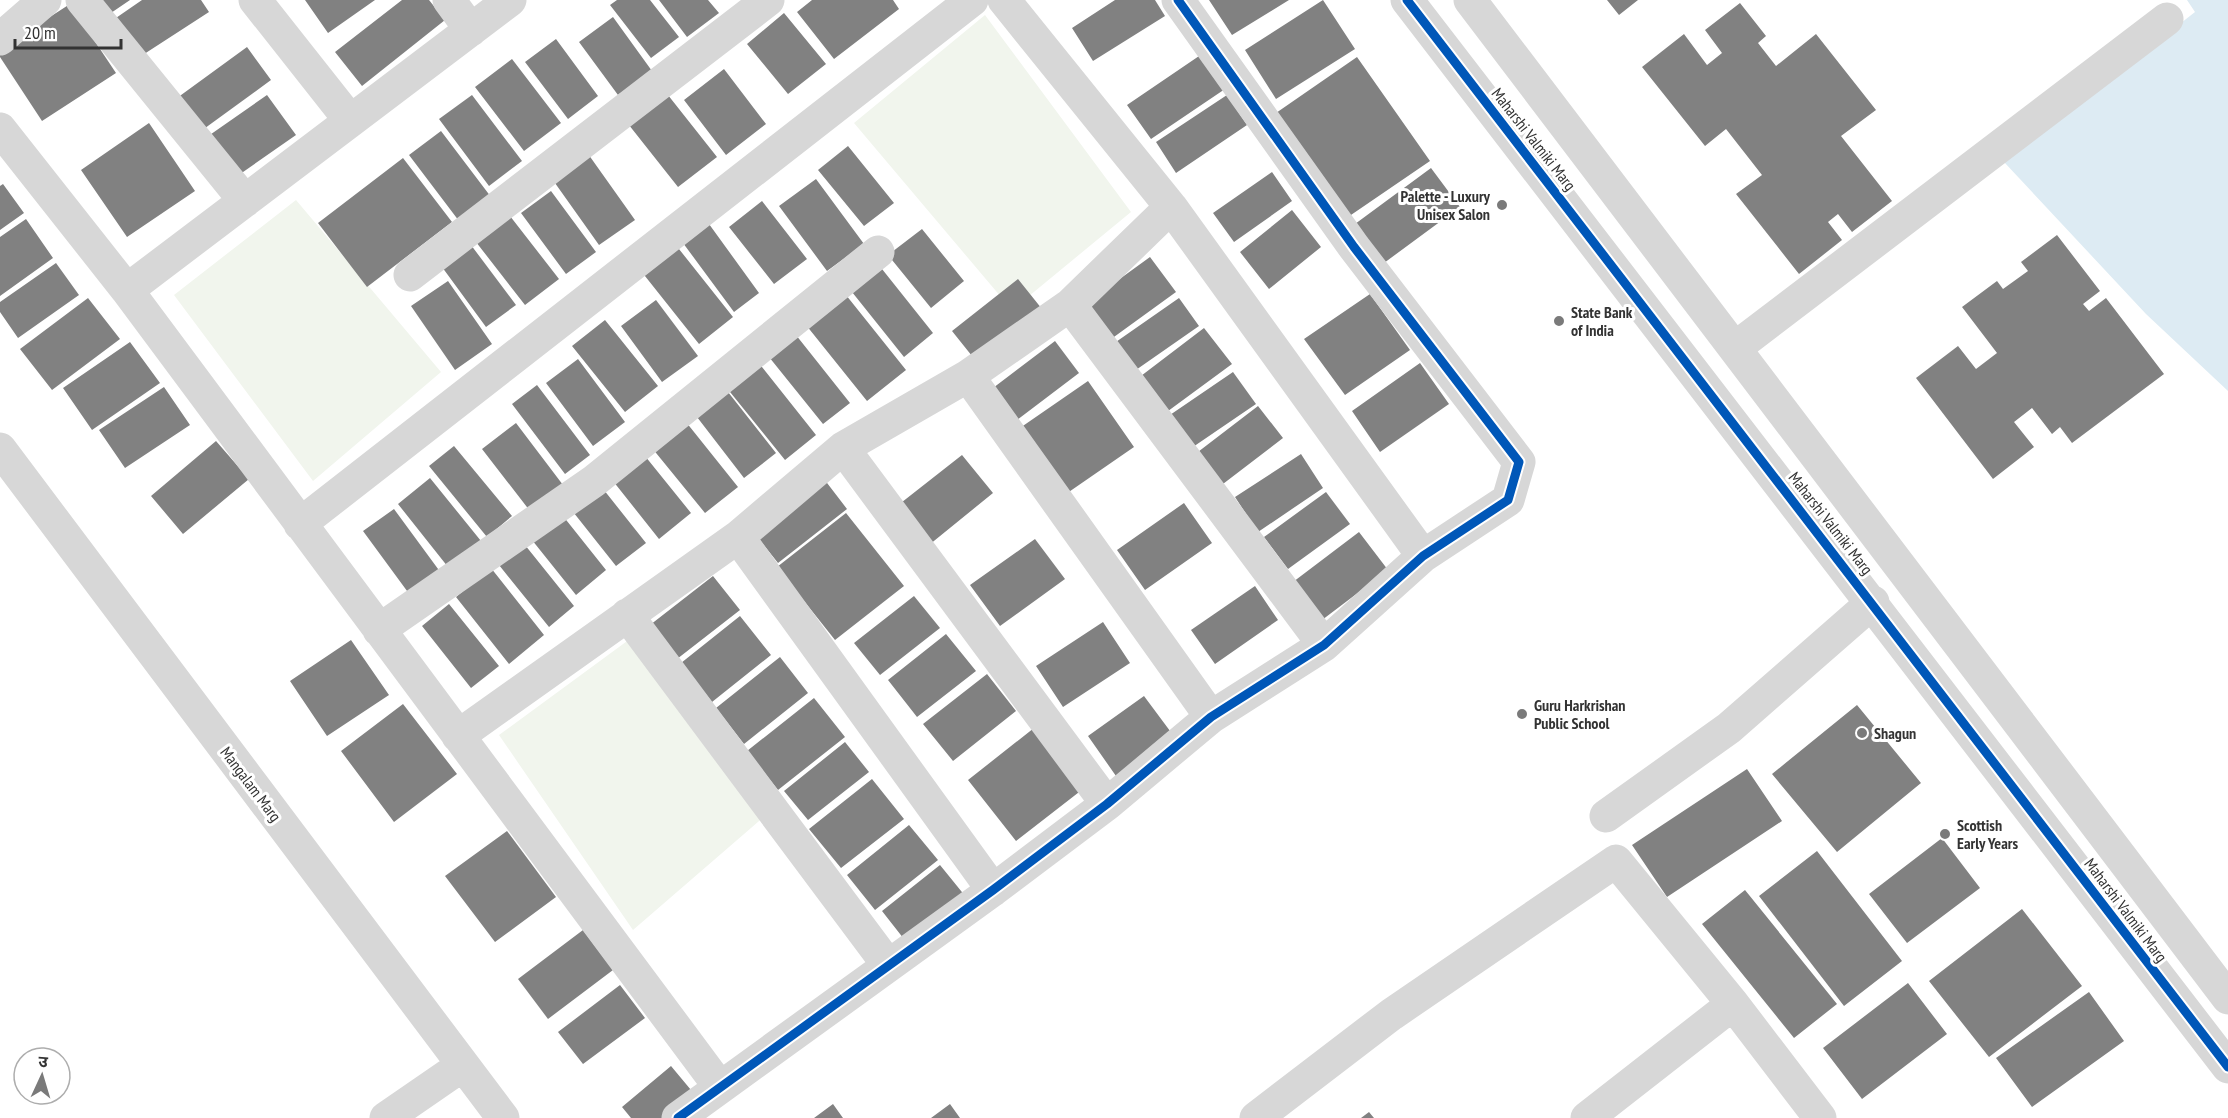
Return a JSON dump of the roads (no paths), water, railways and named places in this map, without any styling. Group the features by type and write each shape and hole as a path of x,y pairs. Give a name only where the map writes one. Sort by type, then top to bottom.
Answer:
{"street":[{"path":"0,39 45,0"},
{"path":"82,0 245,201"},
{"path":"255,0 349,119"},
{"path":"449,0 471,30"},
{"path":"127,290 349,119 510,0"},
{"path":"410,275 768,0"},
{"path":"300,524 972,0"},
{"path":"1004,0 1172,207 1423,556"},
{"path":"678,1118 718,1086 993,890 1107,804 1211,717 1324,645 1423,556 1508,500 1519,462 1354,248 1178,0"},
{"name":"Maharshi Valmiki Marg","path":"1407,0 1873,602 2228,1067"},
{"name":"Maharshi Valmiki Marg","path":"1470,0 2228,998"},
{"path":"1735,348 2167,19"},
{"path":"0,129 127,290 718,1086"},
{"path":"458,736 738,537 843,448 968,376 1070,306 1172,207"},
{"path":"379,630 594,481 878,252"},
{"path":"1070,306 1324,645"},
{"path":"968,376 1211,717"},
{"path":"843,448 1107,804"},
{"name":"Mangalam Marg","path":"0,449 503,1118"},
{"path":"738,537 993,890"},
{"path":"1606,816 1729,728 1873,602"},
{"path":"627,615 888,965"},
{"path":"1256,1118 1392,1014 1616,861 1733,1004 1820,1118"},
{"path":"1587,1118 1733,1004"},
{"path":"386,1118 463,1065"}],"place":[{"name":"Palette - Luxury Unisex Salon","path":"1502,205"},
{"name":"State Bank of India","path":"1559,321"},
{"name":"Guru Harkrishan Public School","path":"1522,714"},
{"name":"Shagun","path":"1862,733"},
{"name":"Scottish Early Years","path":"1945,834"}]}
